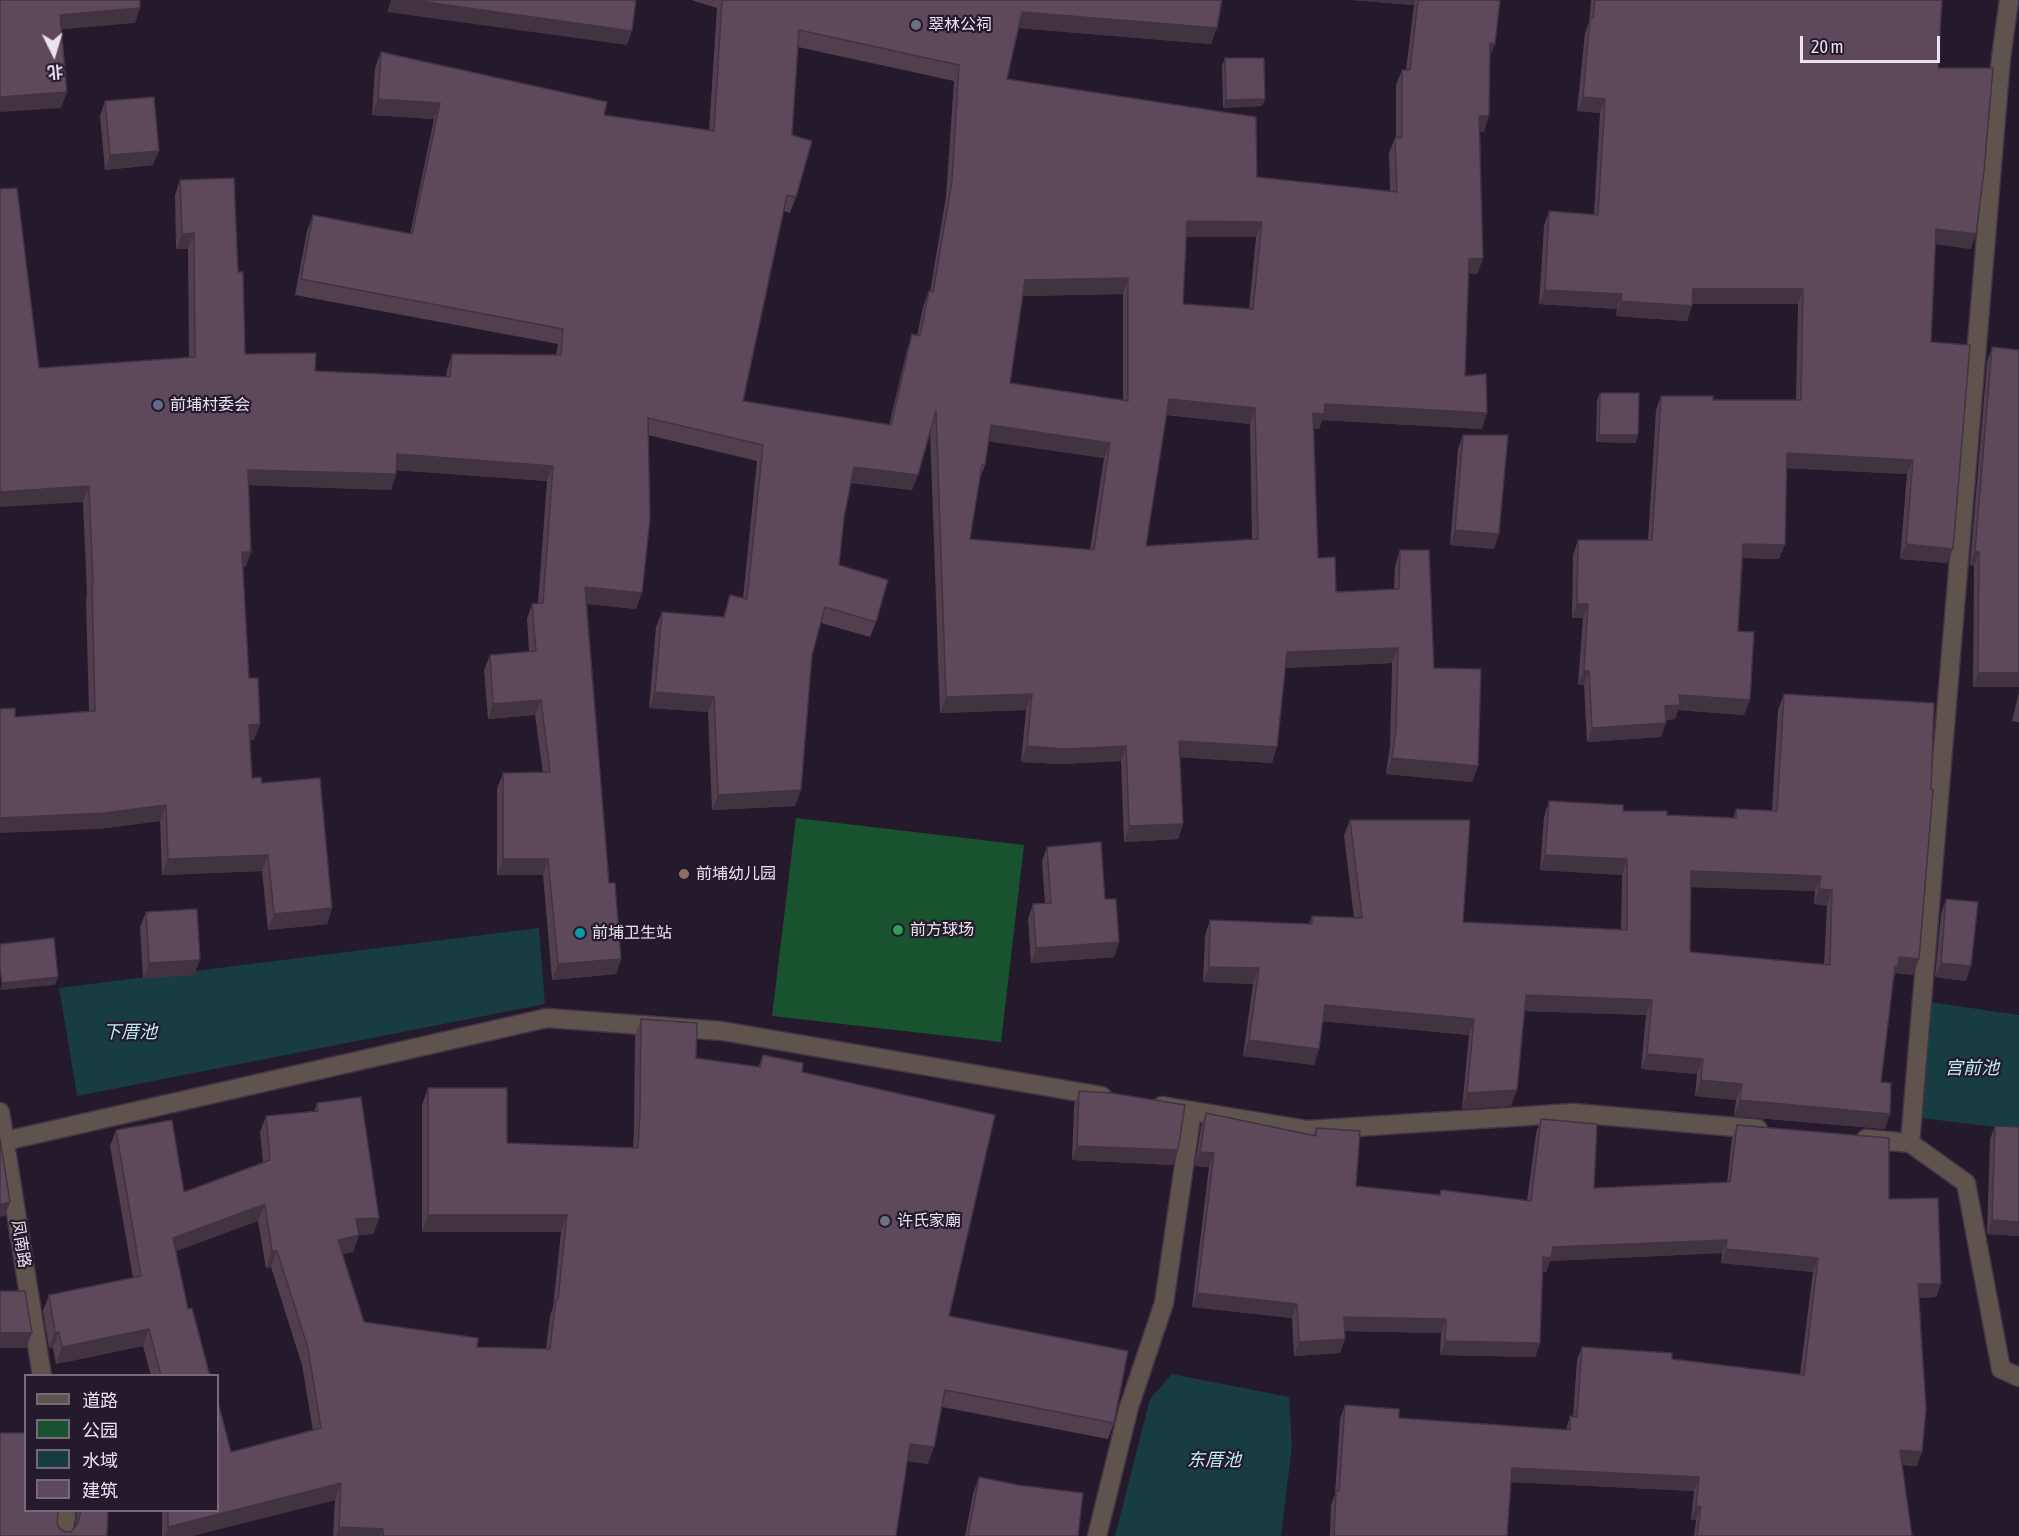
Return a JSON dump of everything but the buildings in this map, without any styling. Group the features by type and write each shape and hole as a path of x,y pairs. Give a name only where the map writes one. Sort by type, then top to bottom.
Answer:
{"street":[{"path":"1910,1143 2001,58 2008,0"},
{"path":"5,1141 547,1018 722,1031 1121,1099"},
{"path":"1144,1103 1307,1130 1574,1113 1771,1130"},
{"path":"1097,1536 1129,1407 1164,1303 1192,1111"},
{"name":"凤南路","path":"0,1113 42,1374"},
{"path":"1852,1137 1910,1143 1966,1183 2001,1369 2019,1377"},
{"path":"62,1536 65,1512"}],"green space":[{"name":"前方球场","path":"796,818 1024,845 1001,1042 772,1016"}],"water":[{"name":"下厝池","path":"539,928 545,1004 77,1096 59,988"},
{"name":"宫前池","path":"1930,1002 2019,1015 2019,1130 1921,1118"},
{"name":"东厝池","path":"1172,1374 1289,1397 1292,1446 1281,1536 1115,1536 1150,1399"}],"place":[{"name":"翠林公祠","path":"916,25"},
{"name":"前埔村委会","path":"158,405"},
{"name":"前埔幼儿园","path":"684,874"},
{"name":"前方球场","path":"898,930"},
{"name":"前埔卫生站","path":"580,933"},
{"name":"许氏家廟","path":"885,1221"}]}
